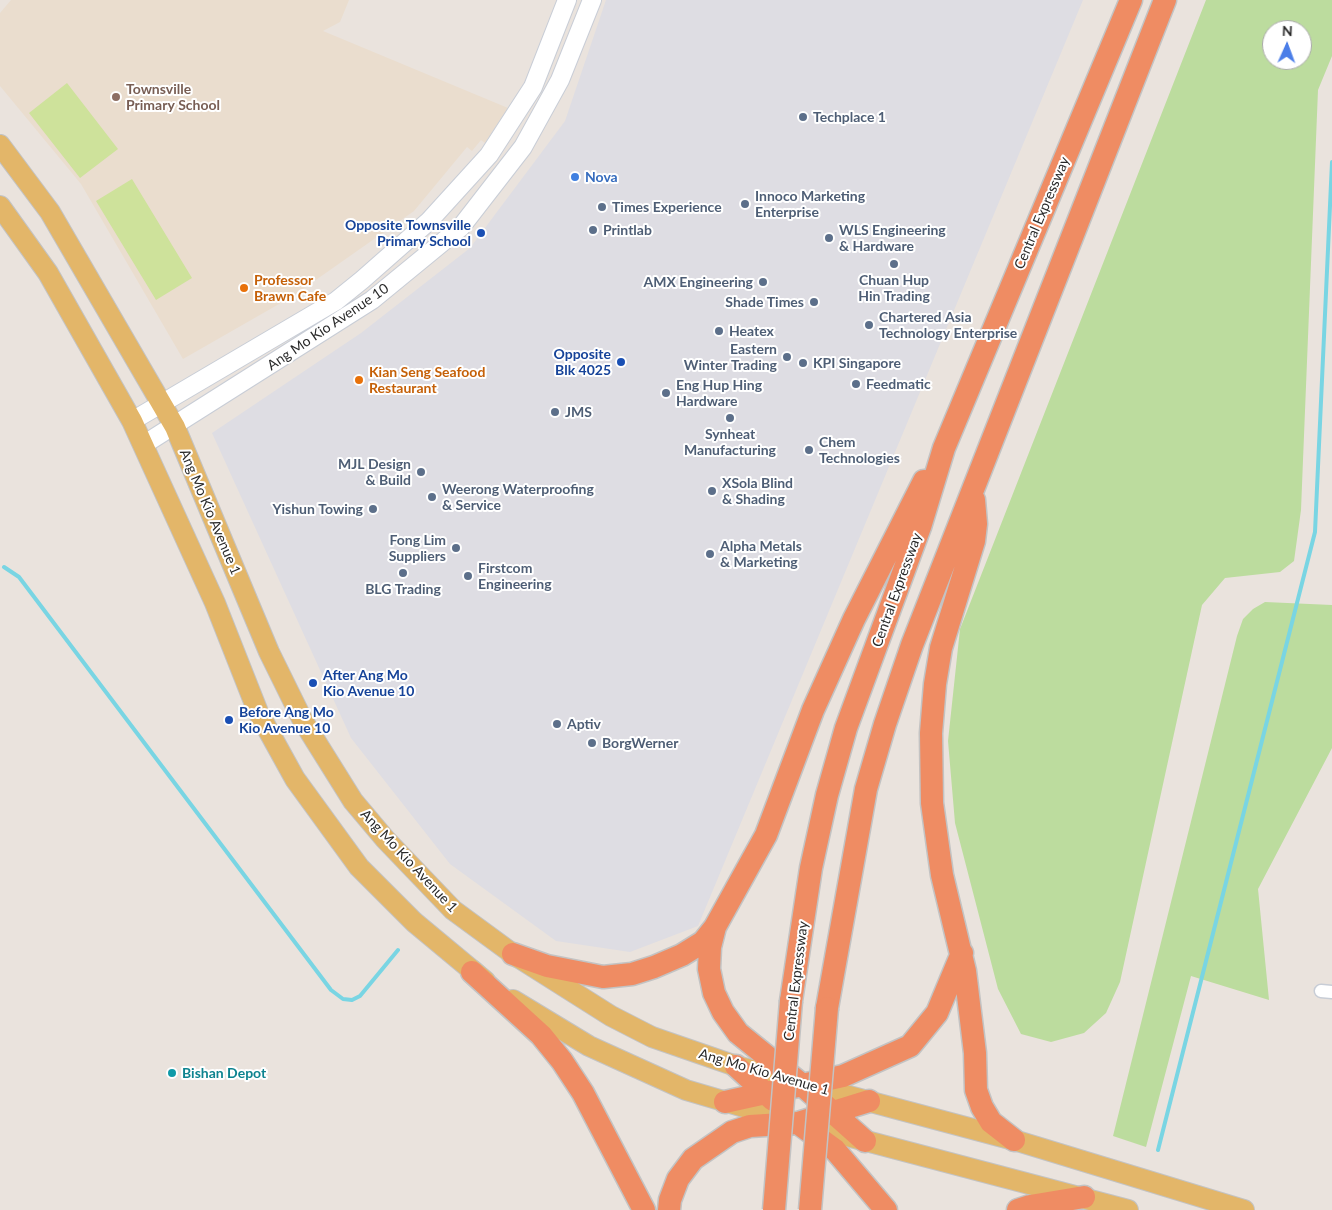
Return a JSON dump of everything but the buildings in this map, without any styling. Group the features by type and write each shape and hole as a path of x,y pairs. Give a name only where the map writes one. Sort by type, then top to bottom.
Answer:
{"highway":[{"name":"Central Expressway","path":"774,1210 791,1002 811,868 827,795 846,728 920,527 944,448 1131,0"},
{"path":"810,1210 827,1008 866,789 885,724 912,645 1165,0"},
{"path":"512,954 572,972 603,977 632,974 682,955 703,942 715,927 766,835 813,710 854,619 917,491 944,448"},
{"path":"973,491 976,524 974,541 941,648 934,684 931,733 932,803 942,875 962,953 975,1053 976,1090 982,1107 991,1122 1014,1140"},
{"path":"715,927 710,947 709,969 714,992 723,1012 738,1033 801,1084 865,1141"},
{"path":"725,1102 843,1076 910,1046 937,1013 962,953"},
{"path":"472,972 541,1035 562,1062 583,1093 644,1210"},
{"path":"736,1066 798,1123 835,1150 886,1210"},
{"path":"669,1210 670,1200 678,1179 693,1158 732,1132 750,1126 798,1123 868,1101"},
{"path":"1018,1210 1030,1206 1084,1197"}],"main road":[{"name":"Ang Mo Kio Avenue 10","path":"132,421 162,405 336,300 362,280 429,221 489,155 533,87 567,0"},
{"name":"Ang Mo Kio Avenue 10","path":"143,445 175,427 372,300 461,227 523,147 560,80 592,0"},
{"name":"Ang Mo Kio Avenue 1","path":"0,145 50,212 175,427 270,652 303,721 353,801 385,839 453,910 512,954 611,1016 652,1037 736,1066 1014,1140 1244,1210"},
{"path":"0,206 48,273 132,421 215,603 258,712 295,779 359,867 414,922 472,972 559,1030 656,1078 725,1102 798,1123 996,1177 1084,1197 1128,1210"}],"shaded area":[{"path":"11,0 349,0 340,22 323,31 508,108 485,143 481,140 472,151 467,147 414,211 293,296 183,359 81,184 0,86 0,13"},
{"path":"606,0 1083,0 698,926 630,952 556,941 450,864 351,738 212,433 361,333 470,248 565,121"}],"green space":[{"path":"1206,0 1332,0 1332,56 1318,90 1301,510 1294,561 1280,572 1225,578 1202,605 1120,982 1106,1013 1084,1033 1051,1042 1021,1034 998,989 955,823 948,741 960,629"},
{"path":"67,83 118,149 80,178 29,113"},
{"path":"132,179 192,278 156,300 96,201"},
{"path":"1265,602 1332,605 1332,748 1258,889 1269,1000 1191,976 1146,1147 1113,1136 1237,636 1243,619 1253,609"}],"waterway":[{"path":"1158,1150 1315,532 1332,162"},
{"path":"4,567 19,577 331,990 343,999 352,1000 360,996 398,950"}],"place":[{"name":"Townsville Primary School","path":"116,97"},
{"name":"Techplace 1","path":"803,117"},
{"name":"Nova","path":"575,177"},
{"name":"Innoco Marketing Enterprise","path":"745,204"},
{"name":"Times Experience","path":"602,207"},
{"name":"Printlab","path":"593,230"},
{"name":"Opposite Townsville Primary School","path":"481,233"},
{"name":"WLS Engineering & Hardware","path":"829,238"},
{"name":"Chuan Hup Hin Trading","path":"894,264"},
{"name":"AMX Engineering","path":"763,282"},
{"name":"Professor Brawn Cafe","path":"244,288"},
{"name":"Shade Times","path":"814,302"},
{"name":"Chartered Asia Technology Enterprise","path":"869,325"},
{"name":"Heatex","path":"719,331"},
{"name":"Eastern Winter Trading","path":"787,357"},
{"name":"Opposite Blk 4025","path":"621,362"},
{"name":"KPI Singapore","path":"803,363"},
{"name":"Kian Seng Seafood Restaurant","path":"359,380"},
{"name":"Feedmatic","path":"856,384"},
{"name":"Eng Hup Hing Hardware","path":"666,393"},
{"name":"JMS","path":"555,412"},
{"name":"Synheat Manufacturing","path":"730,418"},
{"name":"Chem Technologies","path":"809,450"},
{"name":"MJL Design & Build","path":"421,472"},
{"name":"XSola Blind & Shading","path":"712,491"},
{"name":"Weerong Waterproofing & Service","path":"432,497"},
{"name":"Yishun Towing","path":"373,509"},
{"name":"Fong Lim Suppliers","path":"456,548"},
{"name":"Alpha Metals & Marketing","path":"710,554"},
{"name":"BLG Trading","path":"403,573"},
{"name":"Firstcom Engineering","path":"468,576"},
{"name":"After Ang Mo Kio Avenue 10","path":"313,683"},
{"name":"Before Ang Mo Kio Avenue 10","path":"229,720"},
{"name":"Aptiv","path":"557,724"},
{"name":"BorgWerner","path":"592,743"},
{"name":"Bishan Depot","path":"172,1073"}]}
